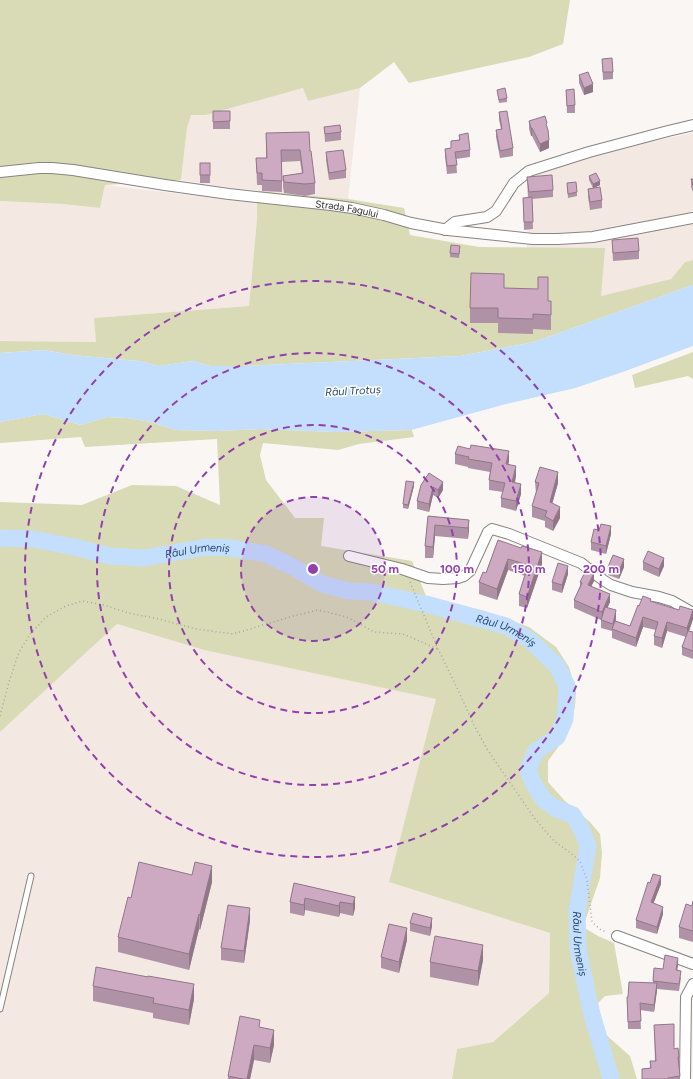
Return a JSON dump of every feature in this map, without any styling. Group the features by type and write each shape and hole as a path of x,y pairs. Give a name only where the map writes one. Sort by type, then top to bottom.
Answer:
{"street":[{"path":"445,230 456,222 487,217 496,211 514,183 529,171 589,152 668,131 693,126"},
{"name":"Strada Fagului","path":"0,172 39,168 73,170 228,194 352,208 445,230 533,239 593,237 693,218"},
{"path":"349,556 404,570 428,578 458,578 464,576 470,571 488,532 492,529 510,534 581,563 611,585 632,592 659,596 692,612"},
{"path":"617,936 693,964"},
{"path":"685,1079 686,998 693,984"}],"lane":[{"path":"0,1007 31,876"}],"path":[{"path":"404,570 438,649 487,749 535,819 554,841 580,861 587,880 592,922 601,930 617,936"},
{"path":"0,716 19,652 32,633 46,617 66,606 82,601 104,605 128,613 159,619 196,629 233,634 318,610 347,617 374,632 403,634 438,649"}],"shaded area":[{"path":"303,88 308,101 360,88 348,199 231,188 181,180 187,128 191,115 206,115"},
{"path":"693,133 693,260 685,262 671,279 601,296 527,248 528,175 647,142"},
{"path":"105,185 257,203 257,219 249,306 95,318 96,342 0,341 0,201 62,204 100,208"},
{"path":"117,624 204,650 437,699 389,882 550,933 549,993 493,1042 457,1049 452,1079 0,1079 0,732"}],"green space":[{"path":"0,0 570,0 563,44 529,57 409,83 394,62 360,88 308,101 303,88 206,115 191,115 187,128 181,180 105,185 100,208 62,204 0,201"},
{"path":"259,191 348,199 404,208 410,235 479,247 605,248 601,296 671,279 685,262 693,260 693,285 534,342 460,356 241,366 210,366 193,361 159,366 139,361 72,355 44,350 0,353 0,341 96,342 94,318 249,306"},
{"path":"693,352 693,379 688,376 635,388 632,375"},
{"path":"43,414 81,425 107,417 127,418 151,422 176,430 217,431 259,429 336,432 412,430 414,437 359,444 338,450 263,443 260,455 266,480 295,518 324,518 321,546 412,561 426,596 485,611 529,627 556,647 569,667 576,691 575,707 564,739 548,761 548,782 565,801 590,822 600,834 602,853 600,878 583,927 614,943 623,994 605,996 598,1003 604,1033 630,1056 637,1079 452,1079 457,1049 493,1042 549,993 550,933 389,882 436,699 204,650 117,624 0,732 0,502 82,505 132,485 176,486 220,505 217,439 85,447 81,437 0,443 0,422"}],"water":[{"name":"Râul Trotuș","path":"693,285 693,346 576,388 503,405 412,430 336,432 259,429 217,431 176,430 151,422 127,418 107,417 81,425 43,414 0,422 0,353 44,350 72,355 139,361 159,366 193,361 210,366 241,366 460,356 534,342"}],"pier":[{"path":"693,346 693,348 577,390 503,407 412,432 412,430 503,405 576,388"}],"building":[{"path":"612,58 613,72 603,72 602,59"},
{"path":"588,72 593,84 584,88 579,75"},
{"path":"505,88 507,98 499,100 497,90"},
{"path":"574,89 575,105 567,106 566,90"},
{"path":"213,111 230,111 230,121 213,122"},
{"path":"507,111 513,148 500,151 496,130 502,129 499,112"},
{"path":"545,116 549,140 540,144 531,128 529,121"},
{"path":"340,125 341,132 325,134 324,127"},
{"path":"309,132 310,151 315,183 305,184 284,182 283,176 303,173 300,150 281,150 282,181 262,180 262,173 257,173 256,158 267,158 266,133"},
{"path":"468,133 470,150 455,152 457,165 447,166 445,149 451,148 451,141 460,140 459,135"},
{"path":"343,150 346,170 329,173 326,152"},
{"path":"200,163 210,163 210,175 200,175"},
{"path":"596,173 600,181 593,184 589,176"},
{"path":"552,175 553,190 529,192 527,177"},
{"path":"576,182 577,192 568,194 567,183"},
{"path":"600,187 602,200 590,202 588,189"},
{"path":"532,197 533,222 524,222 523,198"},
{"path":"638,238 639,251 613,253 612,240"},
{"path":"451,245 460,246 459,254 450,253"},
{"path":"471,273 504,274 504,288 538,289 538,277 548,277 548,301 551,301 551,315 533,314 533,319 498,318 498,308 470,308"},
{"path":"471,445 509,451 506,464 516,466 512,482 521,484 516,501 501,498 505,483 489,480 492,463 468,459 469,457 455,454 458,446 470,449"},
{"path":"540,467 558,472 550,502 560,507 553,521 545,516 547,511 532,506 539,483 535,482"},
{"path":"429,473 443,482 438,490 433,487 429,504 417,501 421,485"},
{"path":"406,481 414,482 408,505 403,504"},
{"path":"428,516 469,520 468,528 435,525 433,547 425,546"},
{"path":"601,524 611,526 606,546 591,542 594,529 599,530"},
{"path":"498,540 521,548 522,546 542,552 527,597 519,594 528,565 508,559 497,589 479,582 483,572 486,573"},
{"path":"648,551 664,558 659,569 643,562"},
{"path":"613,555 624,559 619,571 608,567"},
{"path":"558,563 568,566 562,585 552,582"},
{"path":"587,568 594,573 588,585 610,594 602,612 574,600 582,583 580,582"},
{"path":"643,596 651,599 650,601 679,610 680,606 693,610 687,628 667,622 662,638 654,636 658,622 643,617 636,638 612,629 615,621 630,626"},
{"path":"605,607 616,610 613,624 601,620"},
{"path":"688,631 693,632 693,651 682,647"},
{"path":"139,862 192,875 195,862 212,866 189,954 118,937 128,897 131,898"},
{"path":"653,874 661,876 651,902 663,907 657,927 636,920 648,882 650,883"},
{"path":"294,883 355,897 353,904 340,902 339,906 305,898 304,905 290,902"},
{"path":"693,901 693,931 679,927 686,904 692,906"},
{"path":"228,905 250,908 244,951 221,948"},
{"path":"413,913 432,918 430,928 410,923"},
{"path":"389,924 407,928 399,962 381,957"},
{"path":"435,936 483,945 478,971 430,962"},
{"path":"665,955 678,958 676,970 681,971 679,984 653,981 654,968 663,969"},
{"path":"96,967 194,984 189,1010 153,1003 154,998 93,986"},
{"path":"629,982 657,983 654,1005 640,1003 641,1021 628,1022 627,997"},
{"path":"240,1016 260,1020 259,1027 274,1030 270,1048 254,1045 247,1079 228,1076"},
{"path":"674,1024 674,1049 678,1048 680,1076 668,1079 642,1079 642,1069 651,1068 650,1061 656,1061 654,1025"}],"waterway":[{"name":"Râul Urmeniș","path":"0,538 33,539 110,556 144,558 206,547 231,548 266,554 293,567 322,584 349,591 371,592 426,604 506,626 530,640 557,666 567,686 565,719 557,737 536,751 528,769 532,781 543,799 555,808 573,815 582,830 588,846 577,911 578,949 591,1011 611,1079"}]}
